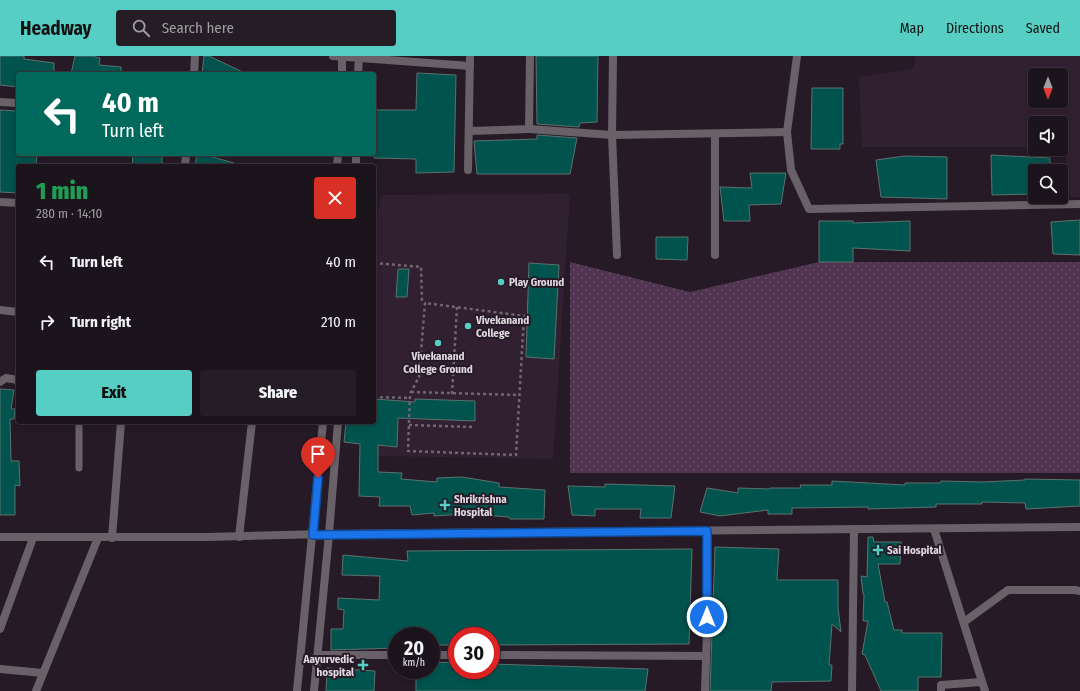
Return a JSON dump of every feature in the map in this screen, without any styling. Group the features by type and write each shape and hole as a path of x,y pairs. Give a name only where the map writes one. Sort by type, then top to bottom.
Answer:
{"street":[{"path":"194,72 195,56"},
{"path":"333,56 470,66"},
{"path":"342,56 342,72"},
{"path":"468,170 470,56"},
{"path":"529,129 530,56"},
{"path":"613,56 612,135 617,255"},
{"path":"797,56 787,132 791,170 809,209 1080,204"},
{"path":"358,72 359,57"},
{"path":"0,102 16,103"},
{"path":"469,131 529,129 612,135 787,132"},
{"path":"715,134 715,254"},
{"path":"0,202 16,203"},
{"path":"0,310 16,312"},
{"path":"0,382 6,378 16,380"},
{"path":"112,538 121,424"},
{"path":"239,537 252,424"},
{"path":"297,691 313,535 322,424"},
{"path":"314,691 330,534 338,424"},
{"path":"0,537 239,537 330,534 1080,527"},
{"path":"852,691 854,529"},
{"path":"934,529 986,691"},
{"path":"705,691 707,531"},
{"path":"0,629 33,538"},
{"path":"36,691 98,538"},
{"path":"964,622 1008,590 1080,591"},
{"path":"318,655 388,655"},
{"path":"500,655 706,656"},
{"path":"0,669 43,673"},
{"path":"940,691 941,685 982,682"}],"lane":[{"path":"79,424 79,468"}],"path":[{"path":"376,263 420,268 422,300 425,303 419,377 411,392 410,398 408,451 516,455 524,316 425,303"},
{"path":"452,394 457,307"},
{"path":"411,392 519,395"},
{"path":"376,397 410,398"},
{"path":"409,425 474,427"}],"shaded area":[{"path":"916,56 1080,56 1080,197 1070,197 1068,164 1067,164 1066,156 1068,156 1068,116 1028,116 1028,147 862,147 859,77 913,69"},
{"name":"Vivekanand College","path":"570,194 553,459 370,456 360,424 376,424 376,221 381,195"},
{"path":"570,262 690,292 819,262 1080,262 1080,473 570,473"}],"building":[{"path":"0,56 24,56 24,59 54,63 54,72 16,72 16,87 0,85"},
{"path":"75,56 91,56 100,58 99,65 121,67 121,72 71,72"},
{"path":"204,56 209,56 243,72 202,72"},
{"path":"536,56 598,56 597,122 580,123 579,127 537,124"},
{"path":"417,73 456,75 454,172 416,173 416,159 374,158 374,156 376,156 376,110 416,110"},
{"path":"812,88 843,88 843,144 840,144 840,149 811,149"},
{"path":"0,110 16,111 16,156 37,156 36,164 16,164 16,193 0,192"},
{"path":"537,135 577,138 570,174 477,174 474,141 537,139"},
{"path":"991,155 1050,158 1050,164 1028,164 1028,194 992,195"},
{"path":"133,156 162,156 162,164 132,164"},
{"path":"197,156 209,156 234,163 234,164 195,164"},
{"path":"905,156 947,157 947,199 881,197 876,160"},
{"path":"750,173 786,173 781,204 749,205 750,221 724,221 720,187 752,188"},
{"path":"1080,220 1080,255 1053,254 1051,222"},
{"path":"819,221 853,221 853,223 910,221 910,251 853,248 853,262 819,262"},
{"path":"656,237 688,237 687,260 656,259"},
{"path":"529,263 559,265 554,359 526,357"},
{"path":"398,269 409,269 407,297 396,297"},
{"path":"0,389 14,390 11,409 15,409 14,419 10,419 11,461 19,461 20,486 15,485 15,515 0,515"},
{"path":"376,399 415,402 415,399 475,401 475,421 398,418 397,447 378,445 378,472 402,473 401,479 437,482 437,478 462,477 499,483 499,487 545,490 544,519 510,519 509,517 464,514 434,516 434,513 412,515 410,506 379,506 380,497 359,496 360,444 344,442 346,424 376,424"},
{"path":"1025,479 1080,480 1080,506 1026,509 1025,503 982,502 982,504 936,504 936,507 868,509 868,507 792,508 792,514 768,514 768,510 720,516 700,512 707,488 738,493 738,488 801,488 800,485 832,485 832,481 905,485 905,483 940,483 941,481 982,482"},
{"path":"605,484 675,486 671,518 640,518 641,509 595,509 595,516 572,515 568,486 605,487"},
{"path":"868,537 873,537 874,542 901,542 900,564 878,564 885,602 887,602 894,630 902,630 902,633 942,633 941,677 918,677 918,691 881,691 865,655 862,654 868,621 863,621 864,594 861,576 867,577"},
{"path":"715,547 779,549 777,580 838,580 838,608 841,632 832,624 829,665 832,665 831,681 772,682 771,691 710,691"},
{"path":"692,549 689,644 500,645 500,627 448,627 448,645 440,645 440,627 388,627 388,648 331,650 331,629 343,629 344,610 338,609 338,598 379,600 380,576 342,575 343,555 408,561 407,551"},
{"path":"440,662 448,663 448,679 500,679 500,664 648,669 645,691 416,691 416,679 440,679"},
{"path":"327,668 375,671 374,691 326,691"}],"place":[{"name":"Play Ground","path":"501,282"},
{"name":"Vivekanand College","path":"468,326"},
{"name":"Vivekanand College Ground","path":"438,343"},
{"name":"Shrikrishna Hospital","path":"445,505"},
{"name":"Sai Hospital","path":"878,550"},
{"name":"Aayurvedic hospital","path":"363,665"}],"route":[{"path":"318,478 313,535 707,531 707,617"}]}
